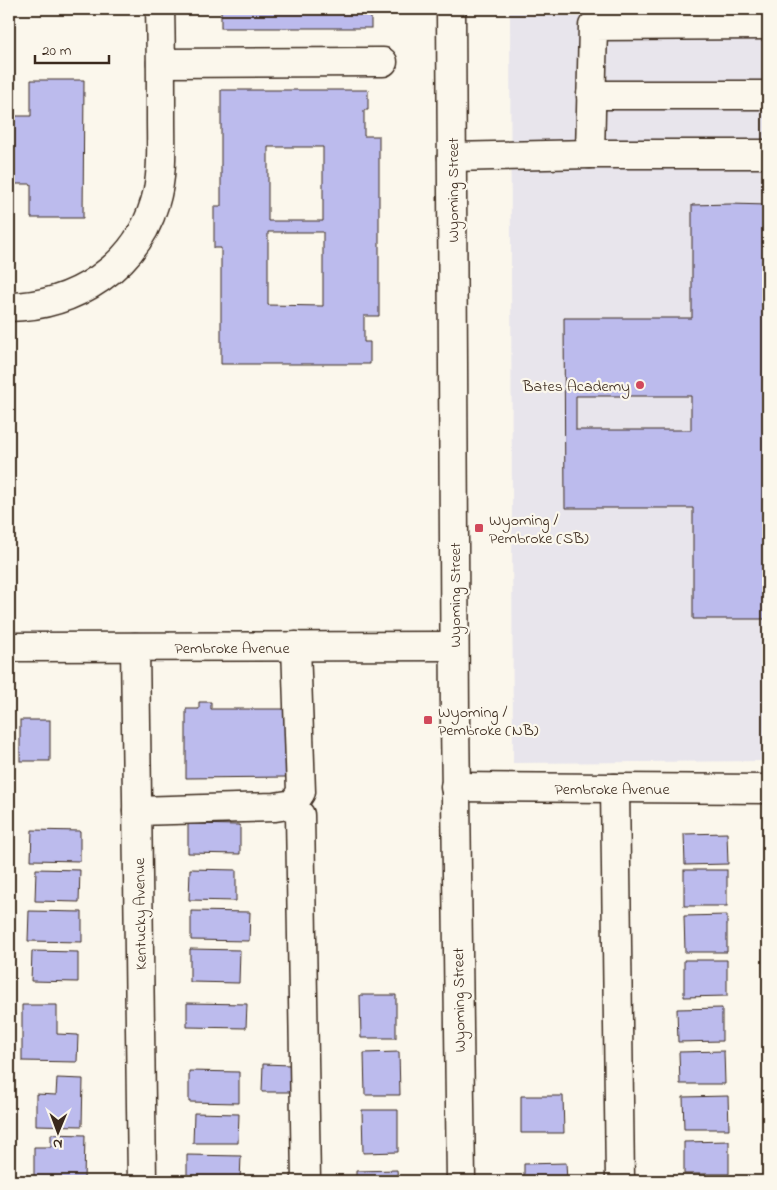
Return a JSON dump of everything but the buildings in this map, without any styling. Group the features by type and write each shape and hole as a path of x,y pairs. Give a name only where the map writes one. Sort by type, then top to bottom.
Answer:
{"street":[{"path":"9,307 42,304 62,299 80,292 93,284 113,269 127,254 139,238 148,221 160,180 160,9"},
{"name":"Wyoming Street","path":"452,9 454,646 461,1181"},
{"path":"590,154 593,26 768,26"},
{"path":"161,62 384,62"},
{"path":"591,96 768,95"},
{"path":"452,156 768,154"},
{"path":"137,811 275,807 293,804 301,792 296,646"},
{"name":"Pembroke Avenue","path":"9,647 454,646"},
{"name":"Kentucky Avenue","path":"135,647 142,1181"},
{"name":"Pembroke Avenue","path":"456,786 768,789"},
{"path":"614,788 620,1181"},
{"path":"300,815 306,1181"}],"shaded area":[{"name":"Bates Academy","path":"510,9 768,9 768,761 513,763"}],"place":[{"name":"Bates Academy","path":"640,385"},
{"name":"Wyoming / Pembroke (SB)","path":"479,528"},
{"name":"Wyoming / Pembroke (NB)","path":"428,720"}]}
